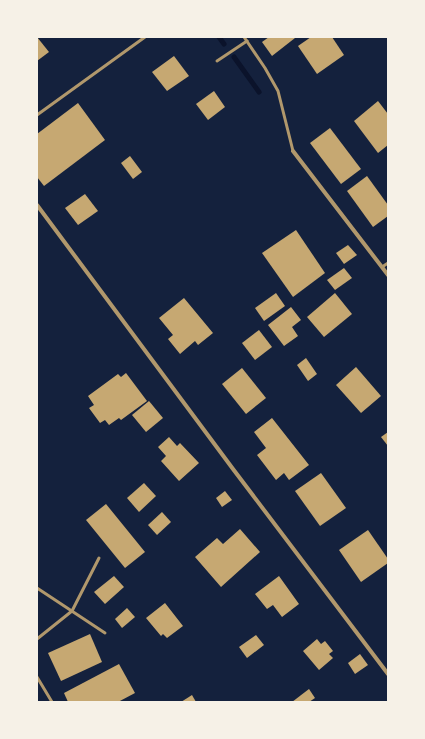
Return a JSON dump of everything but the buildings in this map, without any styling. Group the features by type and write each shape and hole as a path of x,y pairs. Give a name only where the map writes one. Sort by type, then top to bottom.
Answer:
{"street":[{"path":"293,151 388,276"},
{"path":"37,205 233,469 388,674"}],"lane":[{"path":"37,115 145,37"},
{"path":"244,37 265,68 278,91 293,151"},
{"path":"217,61 247,41"},
{"path":"382,267 388,263"},
{"path":"37,639 72,611 99,558"},
{"path":"37,588 105,633"},
{"path":"37,678 52,702"}],"waterway":[{"path":"219,37 224,44"},
{"path":"234,57 259,92"}]}
